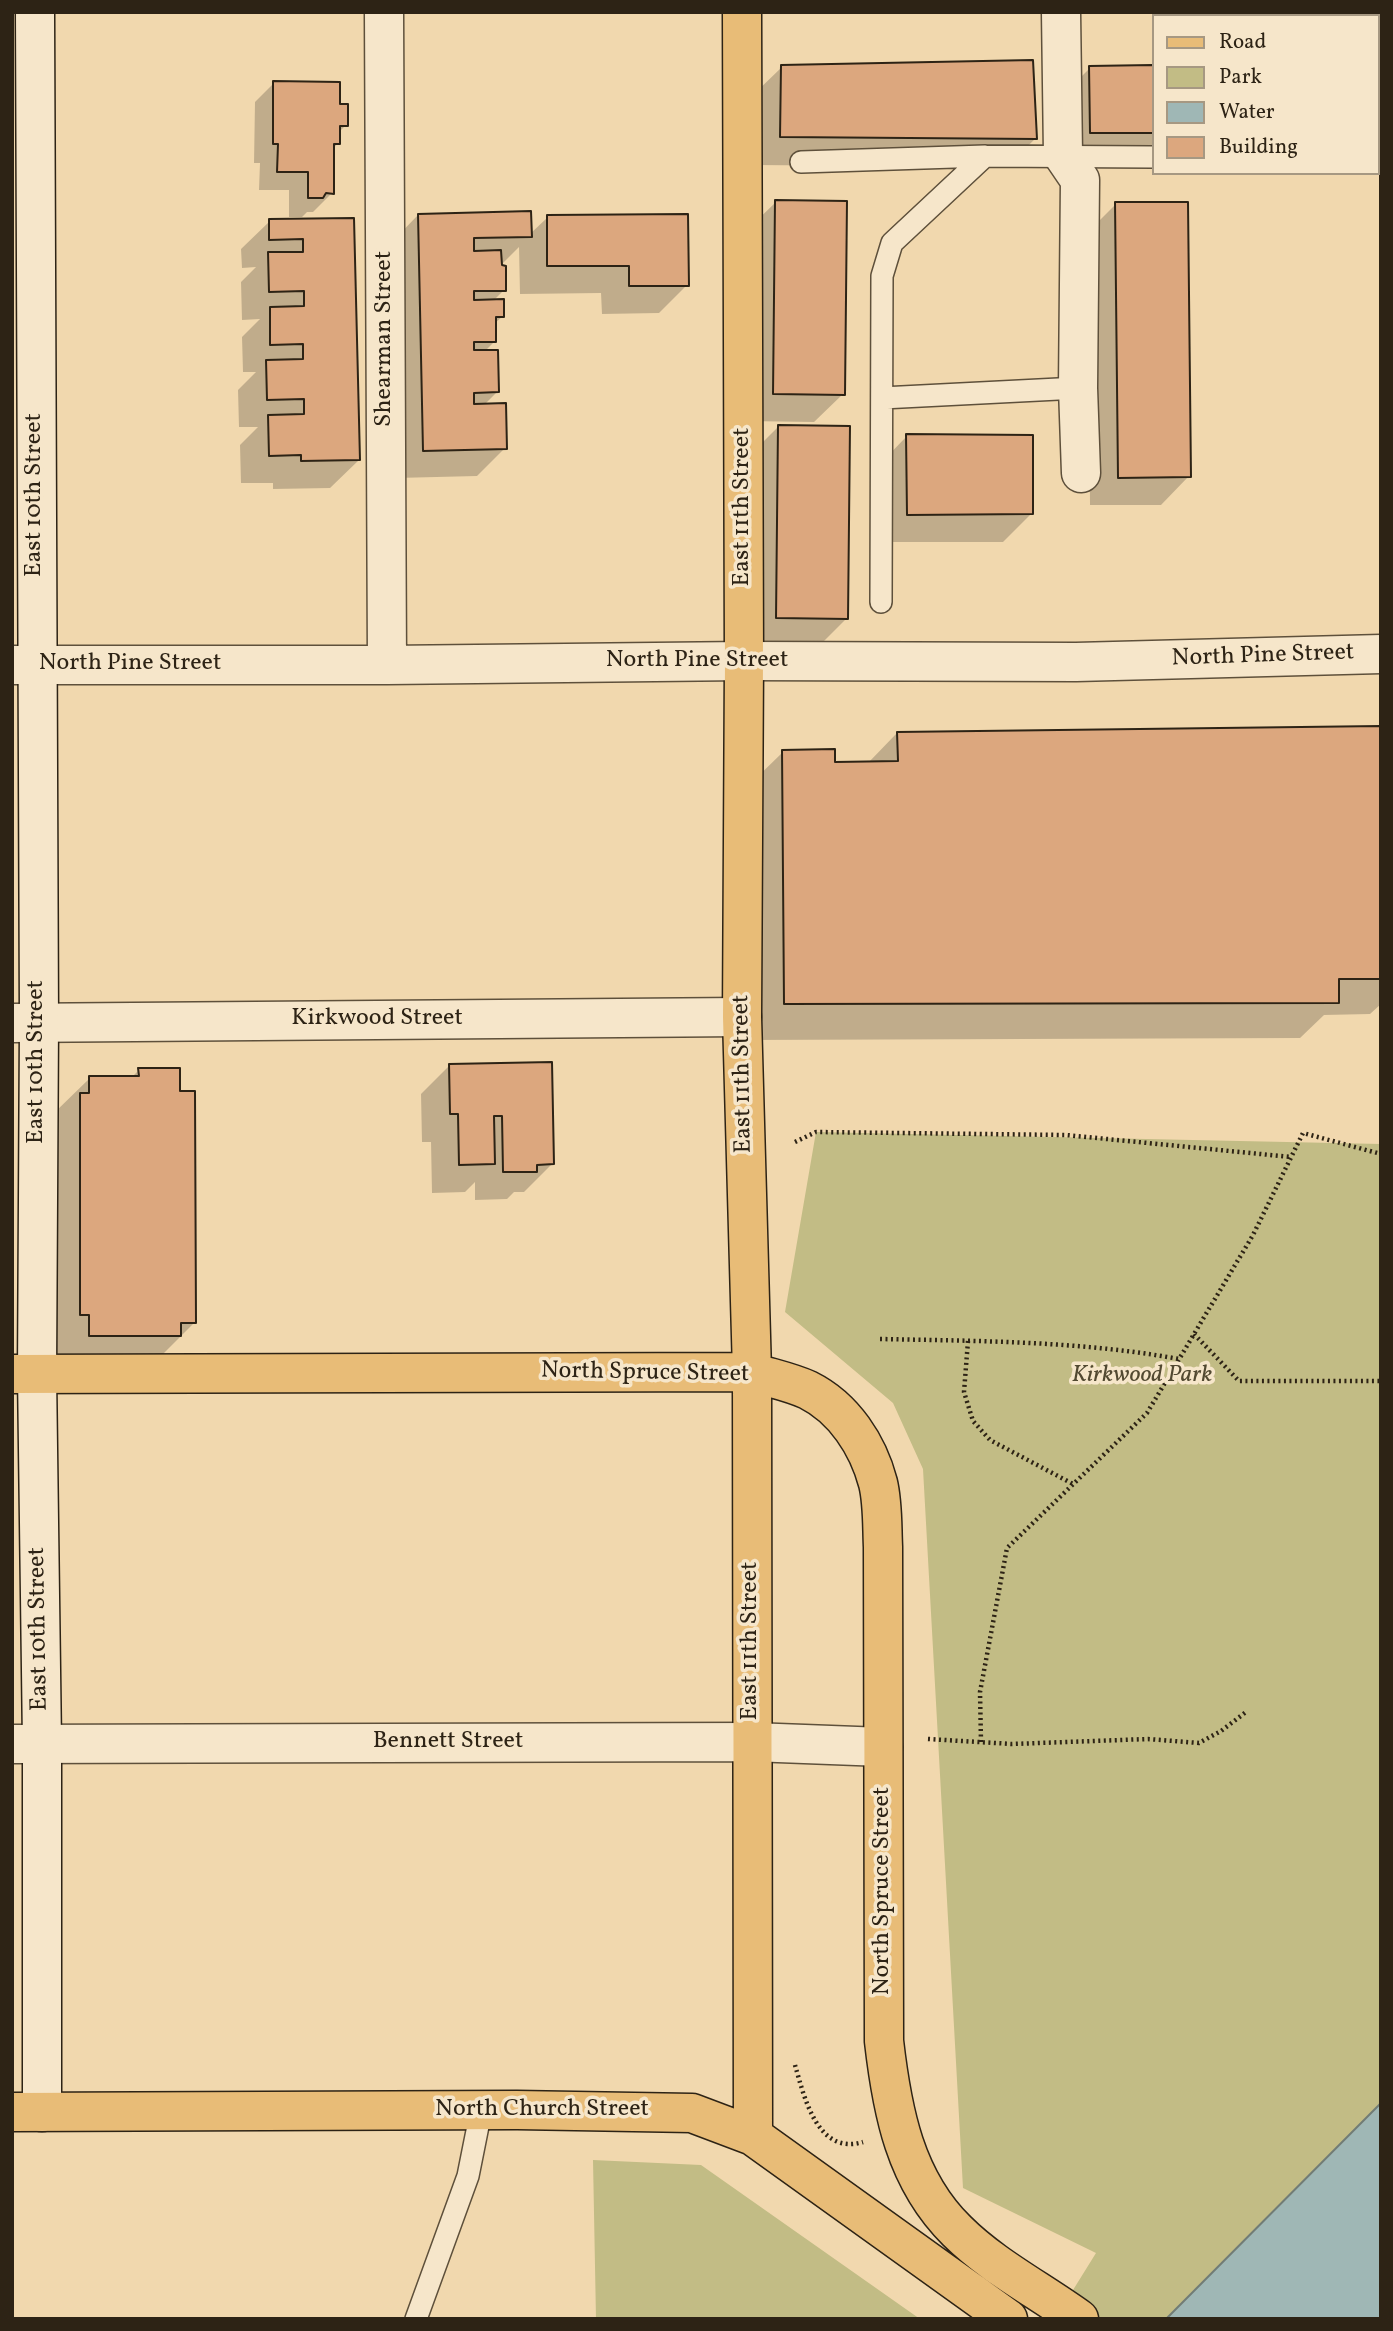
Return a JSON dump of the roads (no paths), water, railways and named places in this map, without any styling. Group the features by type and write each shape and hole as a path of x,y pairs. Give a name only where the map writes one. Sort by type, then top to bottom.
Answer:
{"main road":[{"name":"East 11th Street","path":"742,12 742,1017 752,1372 753,2136"},
{"name":"North Spruce Street","path":"24,1374 752,1372 807,1389 827,1402 853,1427 867,1452 879,1484 883,1547 884,2041 894,2108 910,2163 931,2202 958,2232 990,2258 1075,2316"},
{"name":"North Church Street","path":"27,2112 651,2110 692,2113 753,2136 1008,2319"}],"street":[{"name":"East 10th Street","path":"27,2112 24,665 35,12"},
{"name":"Shearman Street","path":"384,12 387,665"},
{"path":"1060,12 1063,155 1080,180 1078,388 1081,473"},
{"name":"North Pine Street","path":"24,665 1076,662 1381,654"},
{"name":"Kirkwood Street","path":"26,1023 742,1017"},
{"name":"Bennett Street","path":"27,1744 752,1742 883,1746"}],"lane":[{"path":"881,602 882,276 892,243 985,156"},
{"path":"801,162 985,156 1152,157"},
{"path":"881,398 1078,388"},
{"path":"416,2319 468,2176 481,2110"}],"water":[{"path":"1381,2103 1381,2319 1166,2319"}],"park label":[{"name":"Kirkwood Park","path":"1142,1377"}]}
